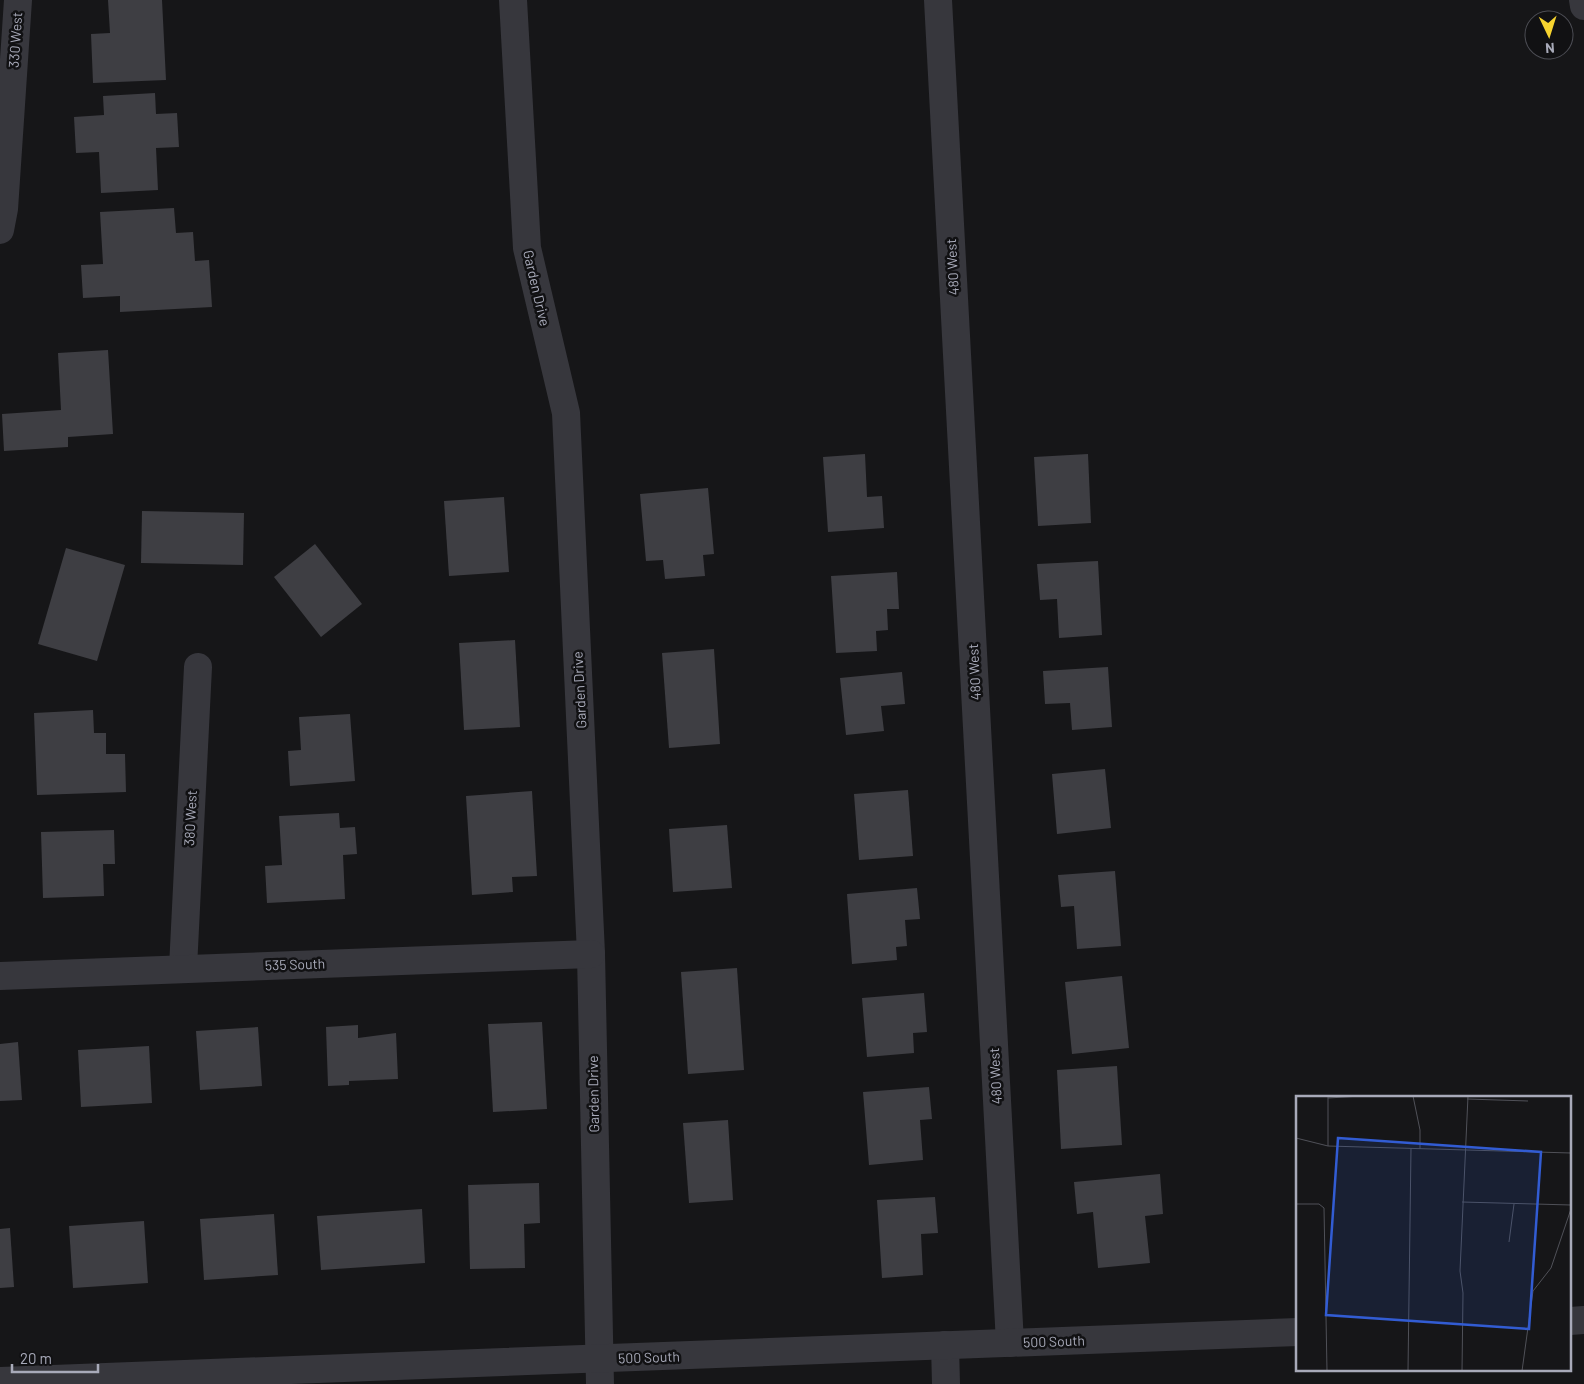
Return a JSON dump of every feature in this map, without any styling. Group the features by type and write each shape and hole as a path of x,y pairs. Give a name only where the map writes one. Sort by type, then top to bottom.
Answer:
{"street":[{"name":"330 West","path":"0,230 4,209 18,0"},
{"name":"Garden Drive","path":"513,0 527,248 566,413 591,954 599,1371"},
{"name":"480 West","path":"938,0 1010,1343"},
{"path":"1584,0 1584,6"},
{"name":"380 West","path":"183,968 198,667"},
{"name":"535 South","path":"0,976 591,954"},
{"name":"500 South","path":"0,1381 599,1371 945,1345 1296,1332"},
{"path":"945,1345 946,1384"}],"building":[{"path":"108,0 162,0 166,80 93,83 91,34 110,33"},
{"path":"155,93 156,114 177,113 179,147 156,148 158,190 101,193 99,152 76,153 74,117 104,115 103,96"},
{"path":"174,208 176,233 193,232 195,261 209,260 212,307 120,312 120,296 83,298 81,265 103,264 100,212"},
{"path":"108,350 113,434 68,437 68,447 4,451 2,414 61,410 58,353"},
{"path":"865,454 867,497 882,496 884,528 828,532 823,457"},
{"path":"1088,454 1091,523 1038,526 1034,457"},
{"path":"708,488 714,554 703,555 705,576 665,579 663,560 646,561 640,494"},
{"path":"504,497 509,572 449,576 444,501"},
{"path":"142,511 244,513 243,565 141,563"},
{"path":"315,544 362,604 321,637 274,577"},
{"path":"66,548 125,565 97,661 38,644"},
{"path":"1098,561 1102,635 1059,638 1057,599 1040,600 1037,564"},
{"path":"897,572 899,609 887,609 888,630 876,631 877,651 836,653 831,576"},
{"path":"515,640 520,727 464,730 459,643"},
{"path":"714,649 720,744 669,748 662,653"},
{"path":"1108,667 1112,727 1072,730 1070,703 1045,704 1043,671"},
{"path":"902,672 905,704 881,706 884,731 846,735 840,678"},
{"path":"93,710 94,733 106,733 106,754 125,754 126,792 37,795 34,713"},
{"path":"350,714 355,781 290,786 288,751 301,750 299,717"},
{"path":"1105,769 1111,828 1057,834 1052,774"},
{"path":"908,790 913,856 859,860 854,794"},
{"path":"532,791 537,876 512,877 513,892 472,895 466,796"},
{"path":"339,813 340,828 355,827 357,854 343,855 345,899 267,903 265,866 282,865 279,816"},
{"path":"727,825 732,888 673,892 669,829"},
{"path":"114,830 115,864 103,864 104,896 43,898 41,832"},
{"path":"1115,871 1121,946 1077,949 1074,906 1061,907 1058,875"},
{"path":"917,888 920,919 905,920 907,946 896,947 897,960 852,964 847,894"},
{"path":"737,968 744,1070 688,1074 681,972"},
{"path":"1122,976 1129,1048 1072,1054 1065,982"},
{"path":"924,993 927,1032 913,1033 914,1053 867,1057 862,998"},
{"path":"542,1022 547,1109 493,1112 488,1024"},
{"path":"358,1025 358,1038 396,1033 398,1079 349,1081 349,1085 328,1086 326,1027"},
{"path":"258,1027 262,1086 200,1090 196,1031"},
{"path":"18,1042 22,1100 0,1101 0,1044"},
{"path":"149,1046 152,1103 81,1107 78,1050"},
{"path":"1117,1066 1122,1145 1061,1149 1057,1070"},
{"path":"929,1087 932,1119 920,1120 923,1160 869,1165 863,1092"},
{"path":"728,1120 733,1200 689,1203 683,1123"},
{"path":"1160,1174 1163,1214 1145,1216 1150,1263 1098,1268 1093,1212 1077,1214 1074,1182"},
{"path":"539,1183 540,1223 524,1224 525,1268 470,1269 468,1185"},
{"path":"935,1197 938,1233 921,1234 923,1275 882,1278 877,1200"},
{"path":"422,1209 425,1263 321,1270 317,1216"},
{"path":"274,1214 278,1275 204,1280 200,1219"},
{"path":"144,1221 148,1283 73,1288 69,1226"},
{"path":"10,1228 14,1287 0,1288 0,1229"}]}
